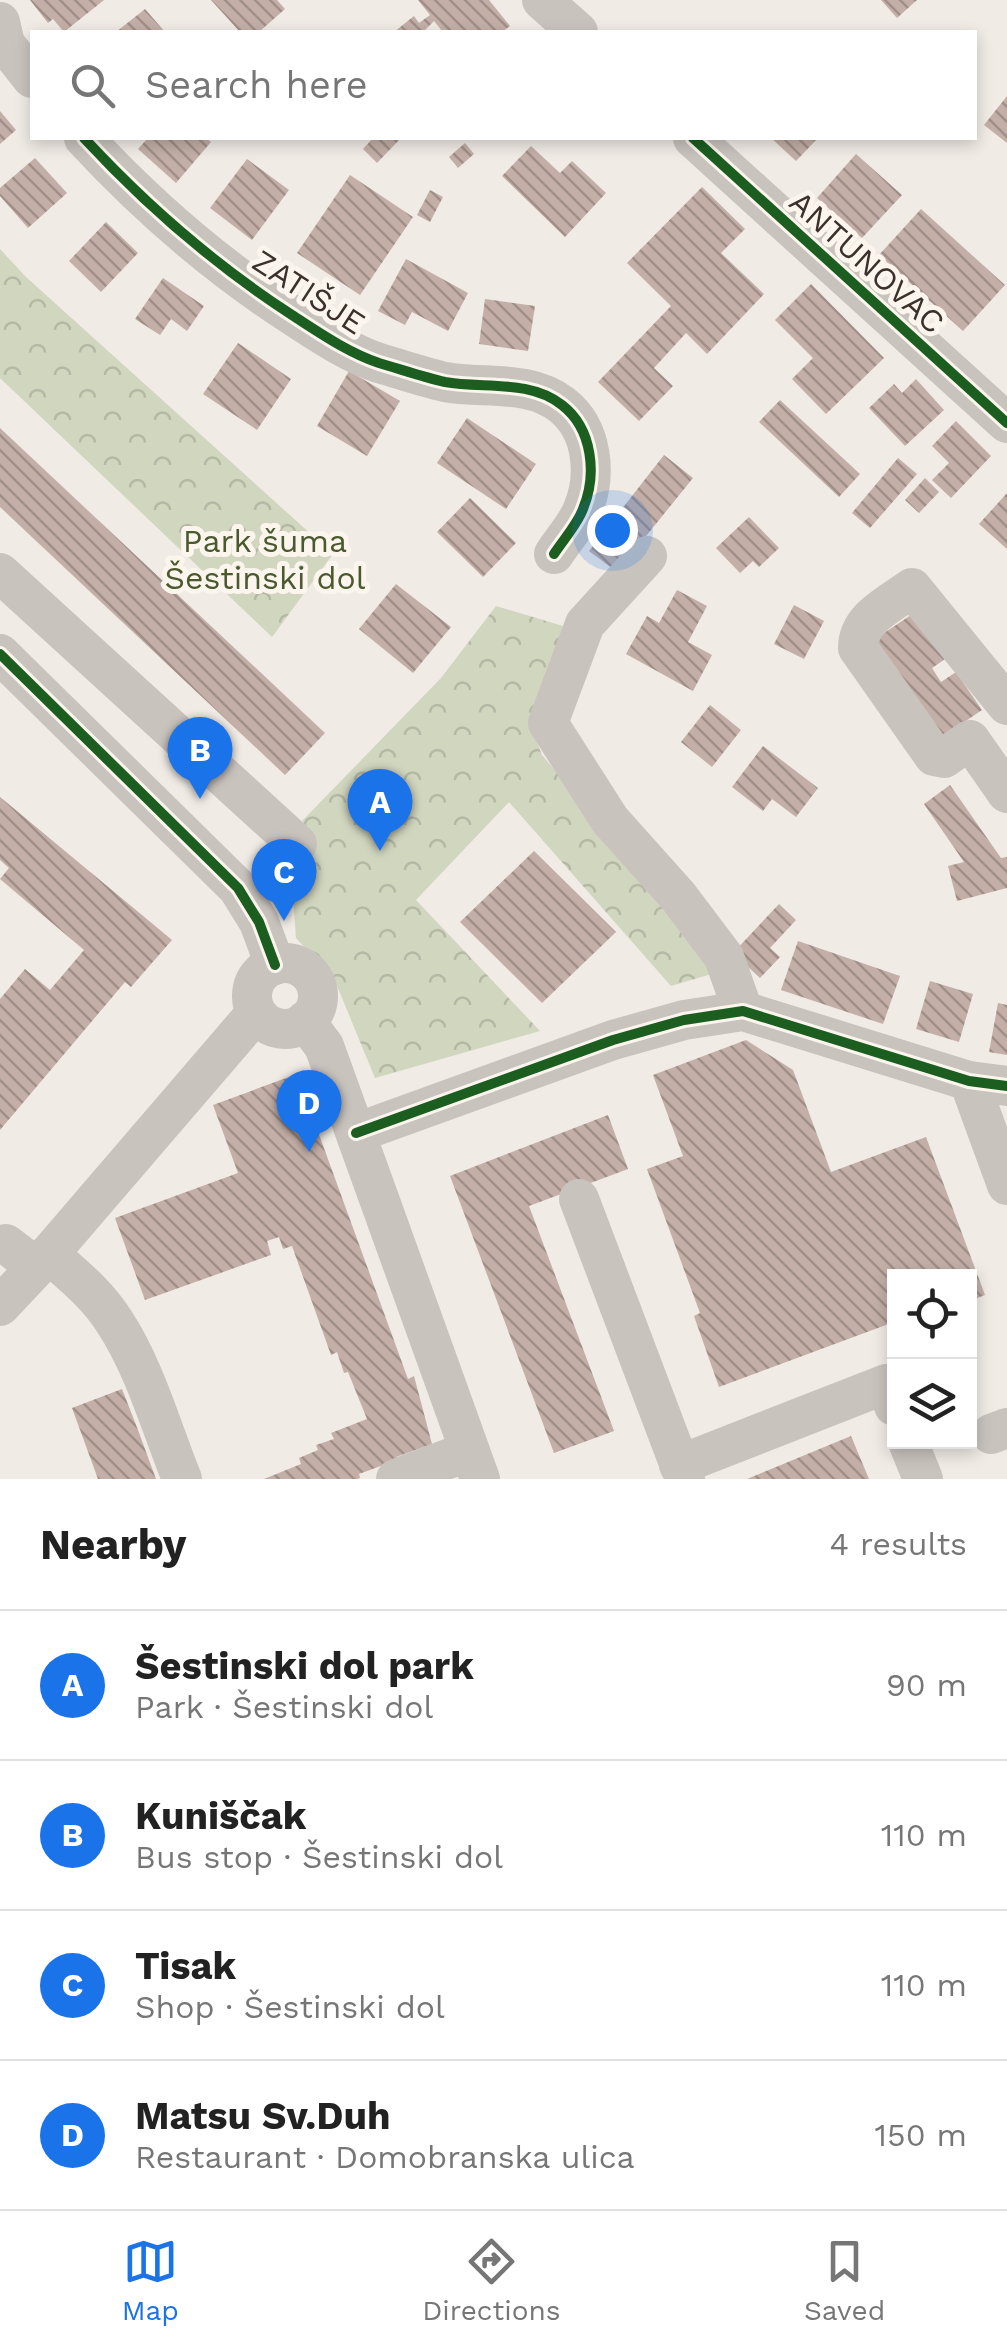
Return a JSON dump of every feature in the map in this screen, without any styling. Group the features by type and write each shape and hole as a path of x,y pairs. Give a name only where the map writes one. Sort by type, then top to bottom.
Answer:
{"street":[{"path":"542,0 576,30"},
{"path":"0,22 5,44 30,75"},
{"name":"ZATIŠJE","path":"86,140 178,230 252,289 342,348 445,382 536,390 564,406 585,432 592,468 583,510 554,554"},
{"name":"ANTUNOVAC","path":"696,140 1007,423"},
{"path":"646,556 585,624 548,723 610,820 678,896 724,957 743,1011"},
{"path":"0,573 297,844"},
{"path":"1007,704 912,588 870,618 858,634 858,648 934,756 944,758 970,740 1007,793"},
{"path":"4,666 238,888 259,922 275,965"},
{"path":"275,965 297,966 314,980 317,1002 306,1022 284,1029 256,1013 252,1003 254,984 266,969 275,965"},
{"path":"356,1133 613,1040 684,1020 743,1011 988,1083 1007,1185"},
{"path":"0,1306 31,1255 256,1013"},
{"path":"306,1022 324,1046 474,1465 396,1479"},
{"path":"579,1199 682,1472 887,1387"},
{"path":"31,1255 88,1287 114,1320 130,1349 182,1479"}],"green space":[{"name":"Park šuma Šestinski dol","path":"0,249 26,277 333,554 272,637 0,378"},
{"path":"496,606 563,626 530,724 542,755 651,884 715,973 671,986 509,802 416,900 540,1031 375,1078 335,981 296,938 292,881 303,820 441,678"}],"building":[{"path":"30,0 104,0 66,30 53,19 48,23"},
{"path":"211,0 277,0 285,9 261,30 238,30"},
{"path":"418,0 489,0 510,26 505,30 441,30 434,21 425,30 396,30 414,16 419,23 430,15"},
{"path":"881,0 917,0 897,18"},
{"path":"145,9 163,30 119,30"},
{"path":"1007,96 1007,143 984,125"},
{"path":"0,111 16,130 0,144"},
{"path":"146,140 211,142 176,183 138,149"},
{"path":"371,140 399,140 377,163 363,149"},
{"path":"773,140 816,140 796,161"},
{"path":"465,143 474,154 458,168 449,157"},
{"path":"531,146 560,173 572,161 606,193 565,237 502,176"},
{"path":"856,154 902,195 862,238 817,198"},
{"path":"35,158 67,193 28,228 0,196 0,188"},
{"path":"247,159 289,190 252,240 210,208"},
{"path":"350,175 413,217 360,295 297,253"},
{"path":"702,187 745,229 721,253 764,294 707,354 686,333 654,368 673,386 639,421 598,382 671,306 627,263"},
{"path":"430,190 443,197 430,222 417,215"},
{"path":"921,209 1005,285 963,331 879,255"},
{"path":"106,222 138,253 101,292 69,261"},
{"path":"406,259 468,293 448,331 412,312 405,325 378,311"},
{"path":"163,278 204,306 187,331 171,319 160,335 135,319"},
{"path":"811,284 884,358 826,414 792,379 813,358 775,320"},
{"path":"485,299 535,306 528,351 479,344"},
{"path":"238,343 291,379 257,430 203,394"},
{"path":"349,371 400,401 367,456 317,426"},
{"path":"916,379 944,410 905,446 869,408 894,384 902,393"},
{"path":"780,400 860,474 839,497 759,422"},
{"path":"467,418 536,464 506,509 437,463"},
{"path":"956,421 991,456 951,498 932,480 949,463 932,446"},
{"path":"0,428 325,733 285,775 0,507"},
{"path":"664,455 693,478 617,572 589,551"},
{"path":"898,458 917,474 870,528 852,513"},
{"path":"925,478 939,492 919,513 905,500"},
{"path":"1007,493 1007,549 979,524"},
{"path":"470,498 516,543 483,577 437,532"},
{"path":"749,517 779,548 759,567 753,561 740,573 716,548"},
{"path":"396,584 451,627 413,673 359,629"},
{"path":"677,590 707,606 688,642 712,655 693,691 626,654 647,616 659,623"},
{"path":"794,605 824,621 804,659 774,644"},
{"path":"920,609 951,655 932,668 941,682 956,672 982,710 935,742 869,643"},
{"path":"710,705 741,730 712,767 681,742"},
{"path":"763,746 818,788 796,817 772,799 763,811 732,787"},
{"path":"950,785 1001,858 1007,857 1007,888 957,901 948,866 964,862 924,804"},
{"path":"0,797 172,940 131,987 125,982 0,1130 0,999 25,969 50,990 84,950 0,879 9,868 0,860"},
{"path":"534,851 616,932 542,1003 460,922"},
{"path":"779,904 796,920 770,948 780,957 760,978 733,953"},
{"path":"798,941 900,976 883,1024 781,990"},
{"path":"930,981 973,994 959,1042 916,1029"},
{"path":"998,1003 1007,1005 1007,1055 989,1052"},
{"path":"746,1040 793,1070 831,1172 926,1137 975,1269 887,1269 887,1325 719,1387 694,1316 700,1313 647,1169 683,1156 653,1075"},
{"path":"297,1074 408,1379 414,1376 432,1444 359,1474 357,1479 264,1479 301,1464 299,1458 318,1450 316,1445 334,1439 331,1433 367,1419 337,1352 331,1355 292,1246 283,1249 279,1237 267,1241 271,1255 145,1300 115,1218 238,1173 213,1105"},
{"path":"608,1115 628,1169 529,1206 614,1431 554,1453 450,1176"},
{"path":"977,1274 985,1295 977,1298"},
{"path":"122,1389 156,1479 98,1479 72,1408"},
{"path":"851,1436 869,1479 747,1479"}],"cycle path":[{"path":"86,140 209,255 263,296 345,348 437,380 520,388 562,405 586,439 591,467 580,515 554,554"},
{"path":"695,140 1007,423"},
{"path":"0,654 238,888 259,922 275,965"},
{"path":"356,1133 613,1040 684,1020 743,1011 969,1081 1007,1086"}],"place":[{"name":"Kuniščak","path":"200,799"},
{"name":"Šestinski dol park","path":"380,851"},
{"name":"Tisak","path":"284,921"},
{"name":"Matsu Sv.Duh","path":"309,1152"}]}
